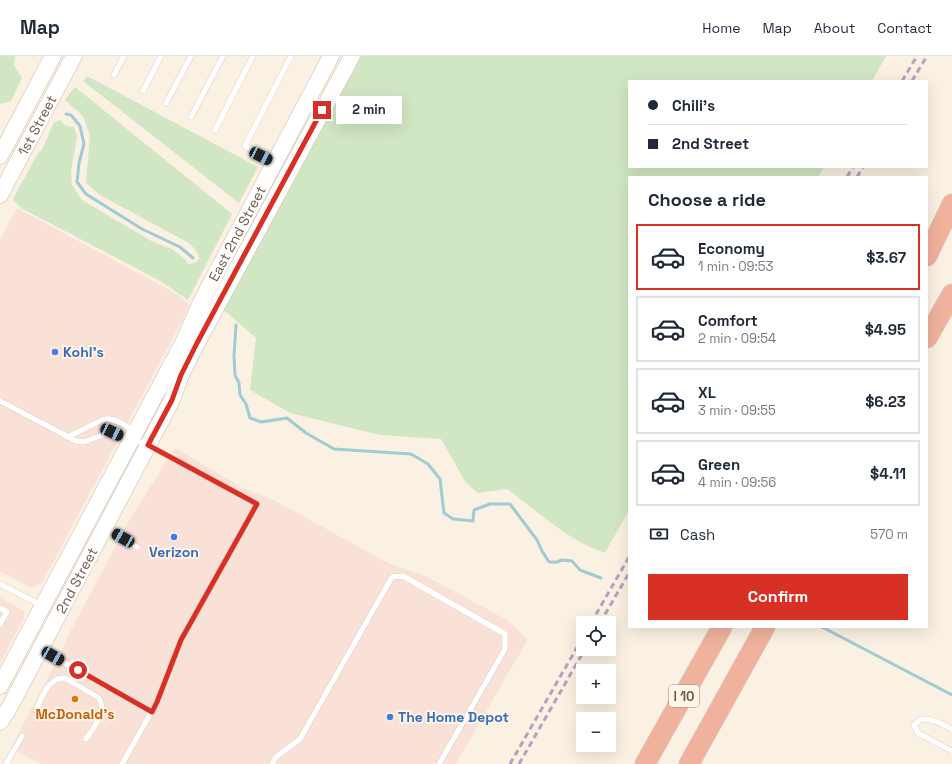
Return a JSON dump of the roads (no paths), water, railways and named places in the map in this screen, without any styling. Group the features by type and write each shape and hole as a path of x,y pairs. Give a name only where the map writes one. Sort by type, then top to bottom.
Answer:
{"highway":[{"path":"928,254 952,204"},
{"path":"928,260 952,217"},
{"path":"928,336 952,294"},
{"name":"I 10","path":"645,764 721,628"},
{"name":"I 10","path":"689,764 764,628"}],"street":[{"name":"1st Street","path":"0,156 53,56"},
{"name":"1st Street","path":"0,195 74,56"},
{"name":"East 2nd Street","path":"193,320 202,300 331,56"},
{"name":"2nd Street","path":"0,722 172,400 181,375 203,332 352,56"},
{"name":"2nd Street","path":"0,686 134,437 193,320"}],"lane":[{"path":"114,75 124,56"},
{"path":"143,91 161,56"},
{"path":"166,103 191,56"},
{"path":"191,117 223,56"},
{"path":"214,130 253,56"},
{"path":"275,162 245,146 291,56"},
{"path":"0,401 76,441 83,442 112,432 134,437 257,504 181,640 157,702 122,764"},
{"path":"68,437 105,418 115,420 126,426 134,437"},
{"path":"104,527 137,547"},
{"path":"272,764 276,757 300,739 392,577 403,576 505,634 505,649 439,764"},
{"path":"0,584 43,606"},
{"path":"0,608 7,612 0,624"},
{"path":"40,649 152,712"},
{"path":"36,710 53,680 65,678 99,698 102,703 102,713 86,739"},
{"path":"952,729 927,718 921,719 914,725 918,733 952,751"},
{"path":"6,764 22,736"}],"waterway":[{"path":"66,114 71,115 80,126 84,144 79,163 77,182 86,194 142,229 180,247 193,258"},
{"path":"236,325 234,356 235,375 239,383 240,395 246,404 250,418 261,422 287,418 306,433 334,449 411,454 428,464 440,479 444,513 453,519 473,521 474,510 490,504 510,504 537,540 549,562 557,562 562,560 572,561 580,570 601,578"},
{"path":"824,628 952,695"}],"railway":[{"path":"903,80 917,56"},
{"path":"913,80 927,56"},
{"path":"848,176 852,168"},
{"path":"858,176 862,168"},
{"path":"595,616 628,559"},
{"path":"604,616 628,575"},
{"path":"510,764 576,649"},
{"path":"519,764 581,656"}],"place":[{"name":"Kohl's","path":"55,352"},
{"name":"Verizon","path":"174,537"},
{"name":"McDonald's","path":"75,699"},
{"name":"The Home Depot","path":"390,717"}]}
